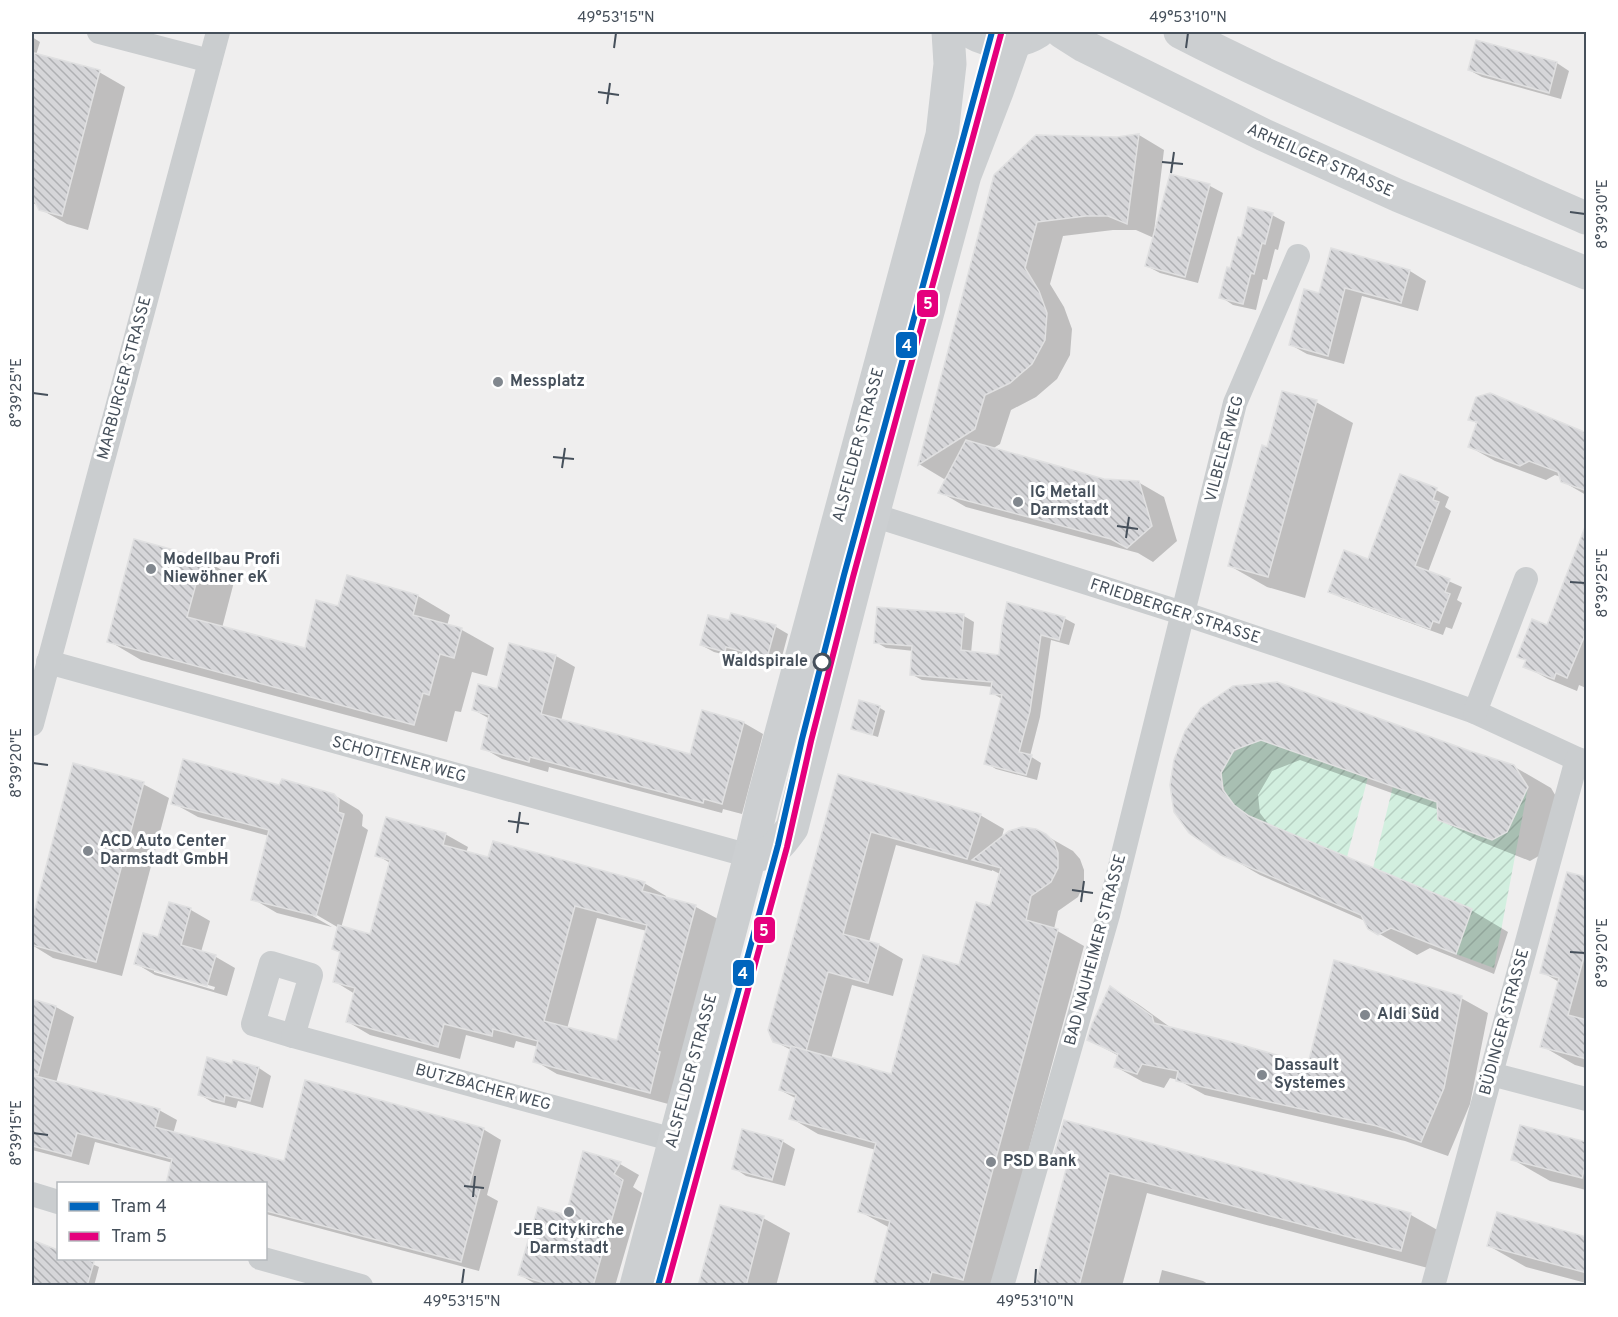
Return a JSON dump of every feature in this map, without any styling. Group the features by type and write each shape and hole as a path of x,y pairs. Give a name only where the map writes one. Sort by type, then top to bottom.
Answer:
{"street":[{"path":"99,32 210,61"},
{"name":"MARBURGER STRASSE","path":"32,724 218,32"},
{"name":"ALSFELDER STRASSE","path":"636,1286 763,800 942,135 950,64 948,32"},
{"path":"970,32 990,40 1026,36"},
{"name":"ARHEILGER STRASSE","path":"1062,32 1084,46 1239,124 1399,196 1587,273"},
{"path":"1180,32 1254,70 1505,184 1587,218"},
{"name":"ALSFELDER STRASSE","path":"750,856 770,853 792,828 965,174 998,89 1026,36"},
{"name":"VILBELER WEG","path":"1182,613 1235,403 1298,256"},
{"name":"FRIEDBERGER STRASSE","path":"873,515 1182,613 1475,712 1582,761"},
{"path":"1475,712 1526,579"},
{"name":"BAD NAUHEIMER STRASSE","path":"1002,1286 1108,915 1182,613"},
{"name":"SCHOTTENER WEG","path":"48,662 750,856"},
{"name":"BÜDINGER STRASSE","path":"1433,1286 1491,1074 1582,761"},
{"name":"BUTZBACHER WEG","path":"293,1036 674,1140"},
{"path":"1491,1074 1587,1099"},
{"path":"32,1194 57,1202"},
{"path":"267,1260 360,1286"}],"green space":[{"path":"1261,740 1368,777 1347,857 1254,818 1228,798 1222,778 1225,762 1234,752"},
{"path":"1393,786 1437,802 1438,820 1492,840 1507,831 1528,787 1494,968 1456,954 1472,909 1373,868"}],"building":[{"path":"1476,40 1557,62 1549,93 1468,70"},
{"path":"34,53 100,70 62,216 39,210 32,196 32,64"},
{"path":"1139,134 1127,224 1108,216 1086,216 1037,222 1025,268 1039,291 1047,313 1045,340 1032,364 1010,383 985,395 975,429 918,465 994,175 1036,135 1117,137"},
{"path":"1170,174 1210,184 1185,277 1145,266"},
{"path":"1248,207 1273,213 1254,274 1251,273 1243,304 1219,298 1238,237 1241,238"},
{"path":"1331,248 1410,270 1401,303 1345,288 1328,356 1289,345 1304,289 1319,293"},
{"path":"1282,391 1317,400 1268,577 1228,566 1262,445 1267,447"},
{"path":"1490,393 1587,433 1587,491 1561,482 1558,472 1529,461 1520,466 1468,447 1477,422 1468,420 1476,397"},
{"path":"966,440 1104,479 1139,481 1152,526 1127,548 1111,539 938,493"},
{"path":"1400,474 1437,488 1433,500 1439,502 1415,566 1450,579 1445,592 1450,594 1439,623 1433,621 1430,629 1328,592 1344,550 1368,559"},
{"path":"1585,527 1587,630 1567,678 1556,673 1554,679 1523,667 1526,660 1517,657 1532,619 1547,625"},
{"path":"134,539 203,558 187,617 305,648 316,600 338,606 347,575 418,595 413,615 462,628 454,658 440,654 429,695 423,693 414,725 107,642"},
{"path":"1007,602 1065,617 1059,640 1041,635 1030,711 1019,752 1032,755 1026,775 984,764 1002,695 990,694 992,682 910,675 912,646 874,643 877,607 964,614 961,650 999,655"},
{"path":"731,613 776,625 767,658 726,647 725,652 700,645 708,615 729,620"},
{"path":"509,643 556,655 541,714 690,754 702,710 744,722 722,804 704,799 703,803 530,757 529,762 481,749 489,715 472,710 478,684 497,689"},
{"path":"1277,682 1514,765 1528,787 1507,832 1492,840 1438,820 1437,802 1261,740 1234,750 1221,773 1223,790 1234,805 1249,816 1472,909 1456,954 1391,928 1378,935 1368,929 1361,915 1221,855 1189,833 1174,812 1170,785 1174,760 1185,731 1201,708 1233,686"},
{"path":"859,700 880,706 872,735 851,729"},
{"path":"183,759 279,785 282,779 334,794 339,800 338,812 344,814 316,916 251,900 269,830 171,804"},
{"name":"ACD Auto Center Darmstadt GmbH","path":"73,763 144,782 96,962 32,945 32,920"},
{"path":"838,774 981,814 967,859 871,832 843,934 879,944 868,983 828,972 806,1051 773,1042 768,1030"},
{"path":"386,817 446,833 443,845 488,857 493,841 645,882 642,891 696,905 657,1051 660,1052 650,1093 533,1062 538,1041 493,1029 492,1036 444,1024 438,1047 346,1022 355,988 333,982 340,952 332,949 338,925 370,934 390,860 375,856","holes":["575,906 647,925 617,1040 544,1021"]},
{"path":"1022,827 1036,829 1046,834 1054,842 1058,853 1058,868 1051,882 1031,896 1026,920 1058,929 963,1280 932,1272 928,1286 873,1286 890,1221 858,1212 876,1143 789,1119 796,1095 779,1090 791,1046 891,1074 923,955 959,965 976,902 990,906 1001,868 972,860 1009,831"},
{"path":"1567,872 1587,877 1587,946 1568,1015 1587,1020 1587,1059 1540,1047 1559,978 1540,973"},
{"path":"169,902 191,908 181,945 216,955 207,986 134,964 143,933 158,937"},
{"path":"1334,960 1462,996 1444,1088 1421,1142 1377,1126 1176,1081 1178,1071 1142,1064 1137,1074 1114,1067 1118,1054 1087,1040 1110,986 1152,1016 1154,1023 1308,1064"},
{"path":"32,999 56,1006 38,1075 32,1074"},
{"path":"207,1057 232,1064 233,1060 259,1067 250,1101 225,1095 224,1102 198,1095"},
{"path":"32,1075 160,1109 155,1127 284,1161 305,1080 484,1128 469,1186 480,1189 461,1262 267,1211 267,1182 166,1182 172,1159 77,1133 71,1156 32,1146"},
{"path":"1064,1120 1411,1213 1401,1251 1109,1173 1079,1286 1035,1286 1068,1162 1053,1158"},
{"path":"1520,1125 1587,1142 1587,1159 1582,1178 1511,1160"},
{"path":"742,1129 783,1140 772,1180 732,1169"},
{"path":"583,1151 621,1162 614,1174 623,1180 593,1286 554,1286 518,1275 538,1207 566,1215"},
{"path":"720,1205 764,1216 746,1286 698,1286"},
{"path":"1497,1212 1587,1237 1587,1273 1487,1246"},
{"path":"32,1240 57,1250 57,1260 94,1262 87,1286 32,1286"}],"tram line":[{"name":"4","path":"658,1286 778,845 802,739 844,575 992,32"},
{"name":"5","path":"667,1286 787,847 811,741 853,577 1001,34"}],"place":[{"name":"Messplatz","path":"498,382"},
{"name":"IG Metall Darmstadt","path":"1018,502"},
{"name":"Modellbau Profi Niewöhner eK","path":"151,569"},
{"name":"Waldspirale","path":"822,662"},
{"name":"ACD Auto Center Darmstadt GmbH","path":"88,851"},
{"name":"Aldi Süd","path":"1365,1015"},
{"name":"Dassault Systemes","path":"1262,1075"},
{"name":"PSD Bank","path":"991,1162"},
{"name":"JEB Citykirche Darmstadt","path":"569,1212"}]}
